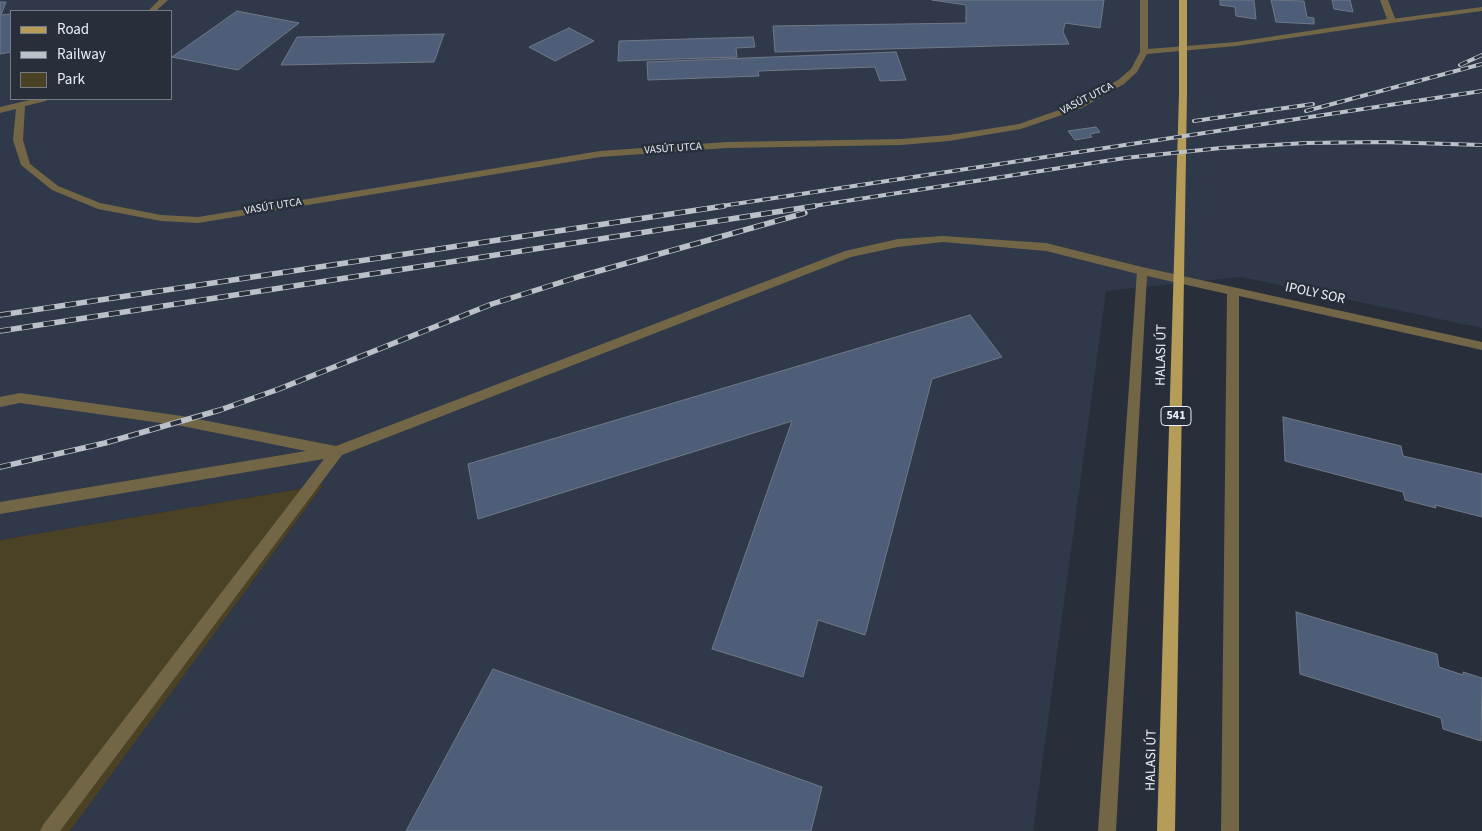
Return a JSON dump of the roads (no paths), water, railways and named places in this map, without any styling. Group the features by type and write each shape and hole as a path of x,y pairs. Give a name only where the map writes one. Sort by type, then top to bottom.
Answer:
{"main road":[{"name":"HALASI ÚT","path":"1166,831 1184,94 1183,0"}],"street":[{"path":"153,10 164,0"},
{"path":"1144,0 1144,52 1236,44 1482,9"},
{"path":"1384,0 1392,21"},
{"name":"VASÚT UTCA","path":"21,106 18,140 26,165 55,188 98,206 161,218 198,220 600,154 727,145 901,142 982,133 1021,126 1078,106 1121,82 1134,70 1144,52"},
{"path":"0,110 40,100"},
{"path":"0,508 337,451 849,254 898,243 943,239 1046,247 1142,271 1106,831"},
{"name":"IPOLY SOR","path":"1142,271 1482,346"},
{"path":"1230,831 1233,291"},
{"path":"0,402 20,398 182,421 337,451"},
{"path":"49,831 337,451"}],"railway":[{"path":"1460,65 1482,55"},
{"path":"1306,111 1482,64"},
{"path":"715,207 1482,91"},
{"path":"1194,121 1313,104"},
{"path":"807,207 1125,158 1221,148 1306,143 1383,142 1482,145"},
{"path":"0,315 724,206"},
{"path":"0,331 815,206"},
{"path":"0,467 105,443 220,410 279,389 492,304 581,276 805,213"}]}
